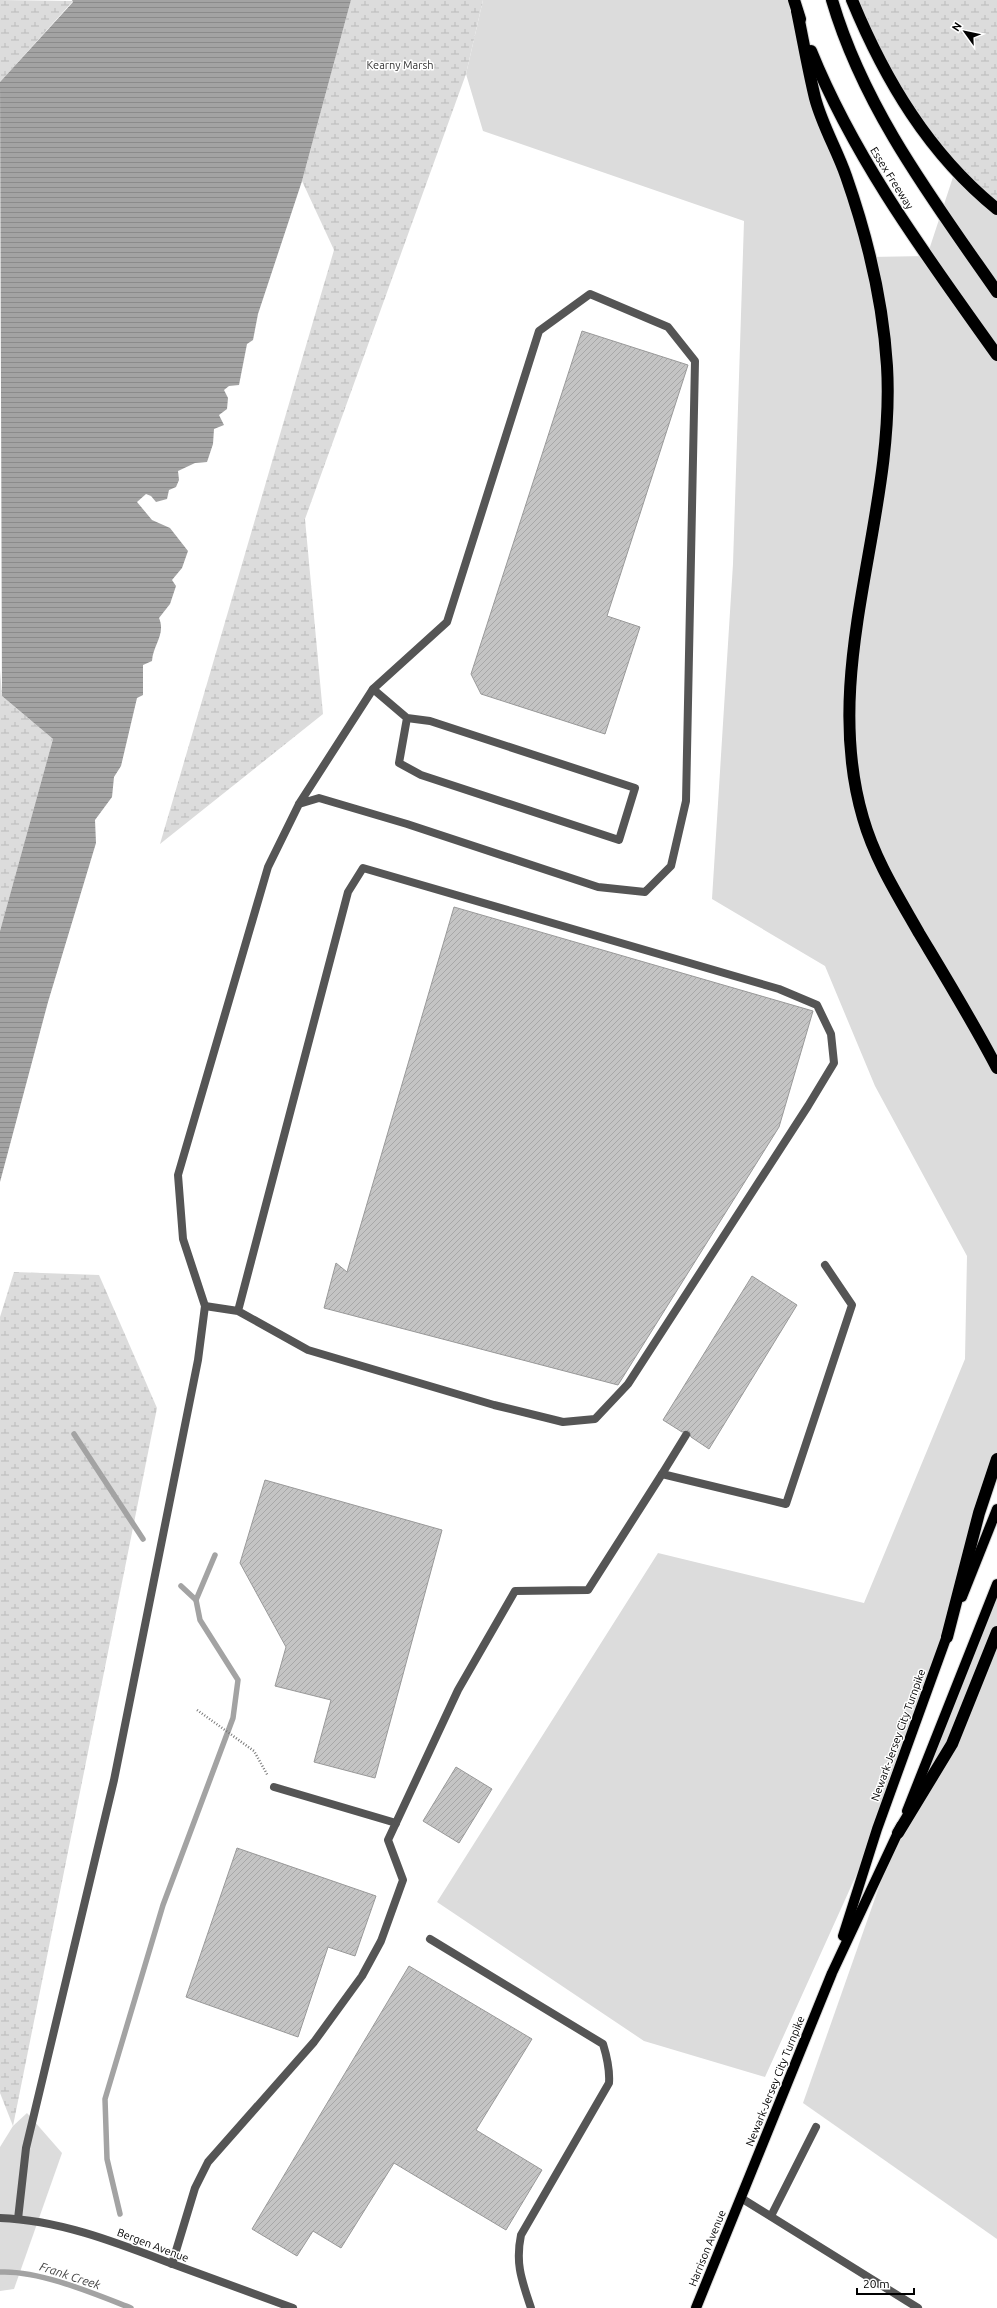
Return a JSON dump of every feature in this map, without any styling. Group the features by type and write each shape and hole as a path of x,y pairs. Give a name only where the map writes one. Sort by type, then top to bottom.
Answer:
{"highway":[{"name":"Essex Freeway","path":"832,0 847,44 879,113 925,187 997,292"},
{"path":"852,0 884,70 916,122 949,165 997,209"},
{"name":"Essex Freeway","path":"796,5 822,77 867,165 919,244 997,355"},
{"path":"796,5 816,101 842,165 863,232 875,285 887,363 887,428 850,677 849,722 855,783 863,820 885,872 997,1068"},
{"path":"947,1637 979,1513 997,1459"},
{"path":"898,1833 952,1744 997,1632"}],"main road":[{"name":"Newark-Jersey City Turnpike","path":"832,1973 877,1829 947,1637 997,1509"},
{"name":"Newark-Jersey City Turnpike","path":"741,2198 832,1973 898,1833 997,1584"},
{"name":"Harrison Avenue","path":"696,2308 741,2198"}],"street":[{"path":"18,2219 26,2148 114,1780 198,1360 205,1306 183,1239 178,1175 268,867 299,804 373,689 447,622 539,331 590,294 668,327 695,361 686,802 671,866 645,892 598,887 408,824 319,798 299,804"},
{"path":"373,689 407,718 430,721 635,788 618,840 422,775 399,763 407,718"},
{"path":"205,1306 238,1310 308,1350 486,1402 563,1422 595,1419 628,1384 804,1112 834,1063 831,1034 817,1005 778,989 363,868 348,892 238,1310"},
{"path":"662,1474 786,1504 852,1305 825,1265"},
{"path":"172,2264 195,2188 208,2162 314,2042 362,1976 381,1940 403,1880 388,1840 458,1690 515,1591 588,1590 686,1435"},
{"path":"274,1787 396,1823"},
{"path":"430,1939 603,2044 609,2071 608,2083 521,2235 517,2252 520,2275 531,2308"},
{"path":"771,2216 816,2127"},
{"path":"741,2198 918,2308"},
{"name":"Bergen Avenue","path":"0,2218 18,2219 102,2238 293,2308"}],"path":[{"path":"197,1710 254,1752 274,1787"}],"green space":[{"path":"0,0 73,1 0,82"},
{"name":"Kearny Marsh","path":"351,0 483,0 466,74 305,519 323,714 160,844 334,250 302,181"},
{"path":"483,0 794,0 816,101 869,257 927,256 955,171 997,209 997,1459 947,1637 877,1829 765,2077 644,2041 437,1902 658,1553 864,1603 965,1359 967,1256 875,1086 825,966 712,899 733,564 744,221 483,131 466,74"},
{"path":"852,0 997,0 997,209 932,145"},
{"path":"0,670 2,696 53,739 0,931"},
{"path":"14,1272 99,1275 157,1408 13,2126 0,2093 0,1317"},
{"path":"997,1584 997,2239 803,2103 898,1833"},
{"path":"27,2113 62,2153 14,2289 0,2291 0,2147 13,2126"}],"shaded area":[{"path":"72,0 351,0 302,181 258,314 253,340 247,344 239,385 229,386 224,390 228,398 227,409 219,415 224,425 214,429 213,444 207,462 195,463 178,471 179,480 176,487 169,490 167,499 156,502 151,496 146,494 137,502 152,520 170,528 188,551 182,568 172,580 176,586 170,604 159,618 161,629 152,661 143,665 143,695 137,698 121,766 114,777 112,797 95,820 96,843 48,1002 0,1182 0,931 53,739 2,696 0,82 73,2"}],"building":[{"path":"582,331 688,365 607,616 640,627 605,734 481,694 471,674"},
{"path":"454,907 813,1011 779,1127 618,1385 324,1308 336,1263 347,1272"},
{"path":"752,1276 797,1305 709,1449 691,1437 689,1431 682,1432 663,1420"},
{"path":"265,1480 442,1530 375,1778 314,1762 331,1700 275,1686 286,1647 240,1563"},
{"path":"456,1767 492,1789 459,1843 423,1821"},
{"path":"237,1848 376,1896 355,1956 328,1947 298,2037 186,1997"},
{"path":"409,1966 532,2039 476,2130 542,2170 506,2230 394,2163 341,2248 313,2231 297,2256 252,2229"}],"waterway":[{"path":"74,1434 143,1539"},
{"path":"120,2214 107,2159 105,2099 163,1905 233,1718 238,1680 200,1620 196,1600 215,1555"},
{"path":"181,1586 196,1600"},
{"name":"Frank Creek","path":"0,2272 15,2272 49,2279 84,2290 131,2308"}]}
